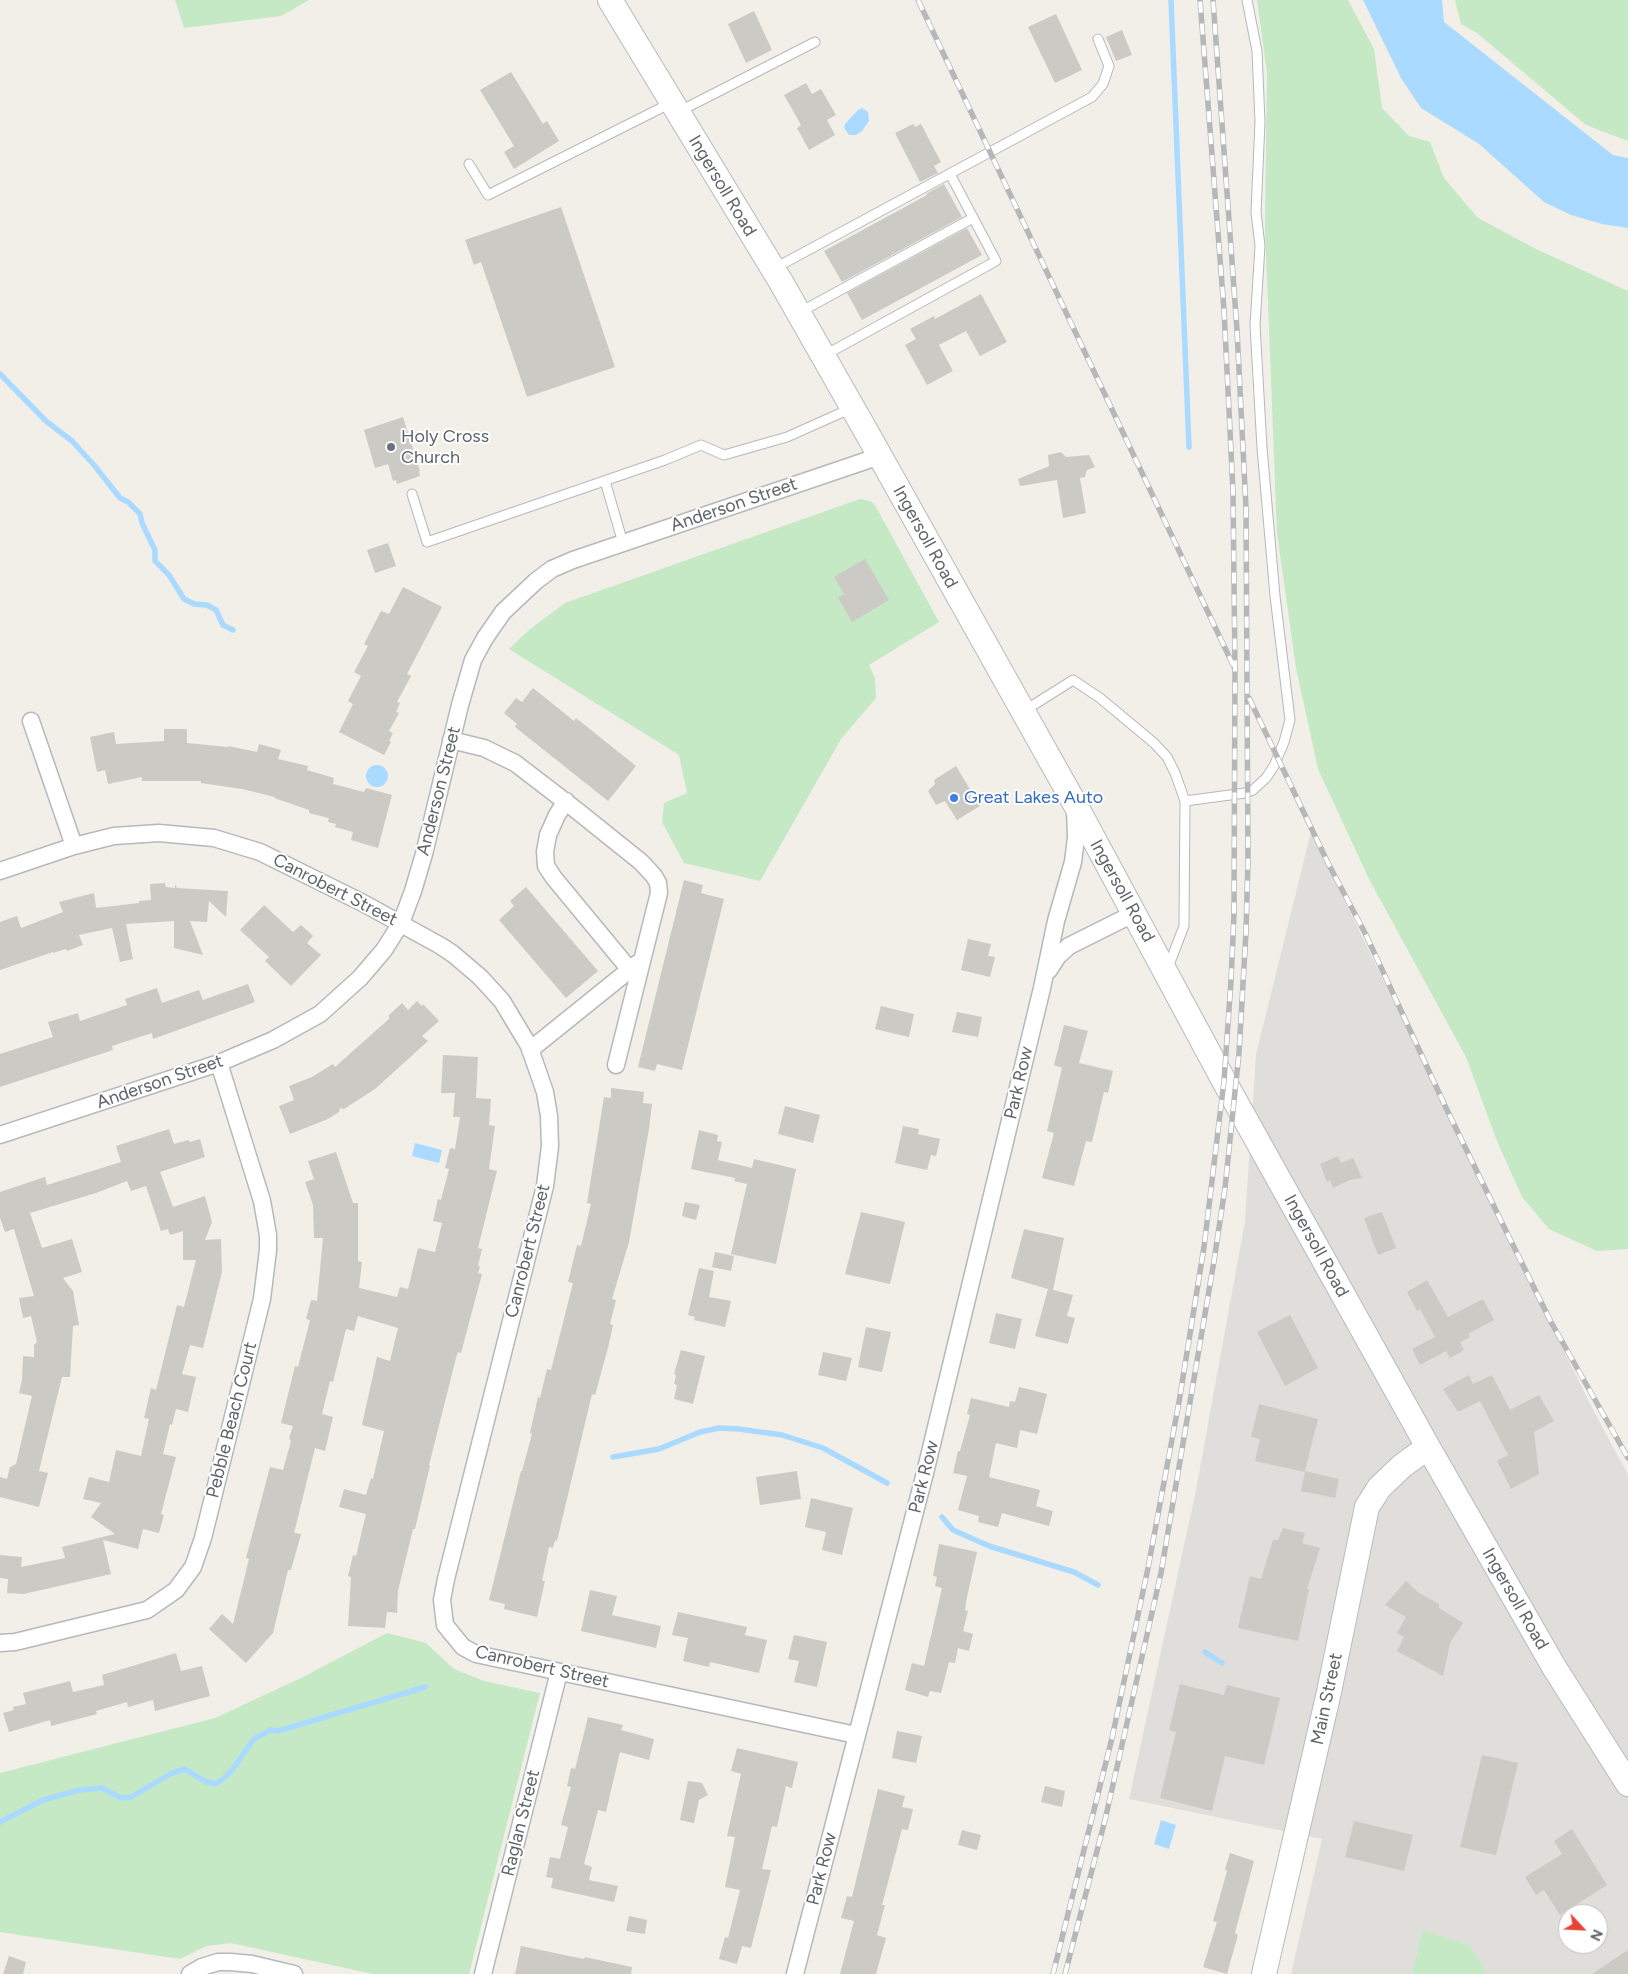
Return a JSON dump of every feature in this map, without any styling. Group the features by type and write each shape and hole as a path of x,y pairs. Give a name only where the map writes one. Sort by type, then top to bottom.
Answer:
{"main road":[{"name":"Ingersoll Road","path":"610,0 772,269 880,456 1075,804 1235,1100 1428,1447 1554,1667 1628,1784"},
{"name":"Main Street","path":"1264,1974 1330,1692 1367,1507 1379,1488 1402,1466 1428,1447"}],"street":[{"name":"Anderson Street","path":"0,1135 219,1063 273,1040 320,1014 362,976 384,950 401,923 424,854 451,740 473,660 503,612 524,591 552,569 573,560 880,456"},
{"path":"32,721 74,846"},
{"path":"451,740 484,748 502,756 536,778 641,862 658,883 659,894 636,965 616,1065"},
{"path":"566,801 548,835 545,852 546,866 636,965"},
{"name":"Park Row","path":"795,1974 925,1473 1056,921 1073,862 1076,838 1075,804"},
{"name":"Canrobert Street","path":"0,871 74,846 114,836 150,833 194,835 220,840 260,852 293,867 401,923 453,954 480,977 502,1001 513,1017 530,1050 545,1092 549,1116 550,1146 545,1186 442,1600 445,1625 455,1640 469,1651 558,1672 856,1735"},
{"name":"Park Row","path":"1044,978 1058,956 1069,946 1135,913"},
{"path":"530,1050 636,965"},
{"name":"Pebble Beach Court","path":"0,1643 24,1640 147,1610 176,1590 193,1567 203,1538 262,1298 268,1250 268,1235 262,1201 219,1063"},
{"name":"Raglan Street","path":"482,1974 558,1672"},
{"path":"190,1974 210,1965 231,1962 252,1964 294,1974"}],"lane":[{"path":"1185,801 1245,793 1260,785 1280,753 1290,720 1276,596 1259,392 1255,325 1260,246 1256,212 1260,113 1258,51 1247,0"},
{"path":"772,269 1092,97 1103,84 1108,66 1098,39"},
{"path":"468,164 488,195 815,42"},
{"path":"822,356 996,261 950,174"},
{"path":"798,313 973,218"},
{"path":"412,494 427,542 604,481 701,445 724,455 787,437 852,408"},
{"path":"604,481 624,543"},
{"path":"1023,712 1073,680 1100,698 1154,743 1167,758 1185,801 1184,926 1166,973"}],"shaded area":[{"path":"1311,832 1590,1404 1628,1475 1628,1974 1487,1974 1470,1945 1422,1930 1412,1974 1291,1974 1322,1839 1129,1799 1196,1490 1245,1221 1256,1054"}],"green space":[{"path":"175,0 309,0 281,16 184,28"},
{"path":"1257,0 1348,0 1374,49 1382,108 1409,136 1430,142 1444,178 1478,218 1536,249 1628,291 1628,1249 1597,1251 1549,1229 1522,1197 1497,1141 1466,1057 1369,879 1318,769 1296,668 1277,533 1265,227 1267,73"},
{"path":"1455,0 1628,0 1628,141 1586,125 1477,33 1461,24"},
{"path":"860,499 871,501 876,507 939,622 869,665 875,678 876,698 841,739 760,881 684,863 662,822 664,803 687,793 679,755 509,649 529,630 565,603"},
{"path":"387,1633 426,1643 454,1669 484,1681 540,1693 469,1974 373,1974 231,1943 206,1946 180,1959 0,1932 0,1773 215,1718 303,1677"},
{"path":"1422,1930 1470,1945 1487,1974 1412,1974"}],"water":[{"path":"1363,0 1442,0 1444,22 1613,155 1628,158 1628,228 1602,224 1571,215 1544,202 1479,144 1421,108 1401,78"},
{"path":"862,108 868,112 869,121 862,131 856,135 849,135 844,128 845,124"},
{"path":"377,765 385,768 388,776 385,784 377,787 369,784 366,776 369,768"},
{"path":"415,1143 442,1150 439,1163 412,1156"},
{"path":"1161,1820 1176,1825 1169,1849 1154,1844"}],"building":[{"path":"754,11 772,50 746,63 728,24"},
{"path":"1056,14 1082,70 1055,83 1028,27"},
{"path":"1122,30 1132,55 1116,61 1106,37"},
{"path":"511,72 543,124 547,121 559,141 514,169 504,152 514,146 480,90"},
{"path":"806,83 812,94 821,89 836,115 827,120 835,135 809,150 797,128 801,125 784,95"},
{"path":"913,124 915,127 921,124 941,162 934,166 938,173 920,182 895,133"},
{"path":"944,184 962,217 842,282 824,251"},
{"path":"561,207 615,367 527,397 481,262 474,265 465,240"},
{"path":"967,228 982,255 862,320 847,293"},
{"path":"981,294 1007,342 980,356 966,331 939,345 953,371 927,385 905,345 916,339 910,329 934,316 935,319"},
{"name":"Holy Cross Church","path":"403,417 420,476 397,484 396,480 393,481 388,464 375,468 364,430"},
{"path":"1061,452 1066,457 1089,455 1095,467 1087,470 1085,477 1080,478 1086,513 1063,518 1057,480 1020,486 1018,479 1049,466 1048,455"},
{"path":"388,543 396,566 375,573 367,550"},
{"path":"865,559 889,600 852,622 838,597 844,594 834,577"},
{"path":"403,587 442,607 407,674 411,676 397,702 400,703 396,712 399,713 389,731 393,733 389,741 391,742 384,755 339,732 353,704 348,701 361,676 354,672 368,646 364,644 381,611 389,614"},
{"path":"533,688 574,721 576,718 636,766 608,801 515,727 517,724 504,713 516,698 522,702"},
{"path":"164,729 187,729 187,743 228,746 257,752 259,744 281,750 278,759 308,766 307,770 334,778 333,784 364,792 366,788 392,795 378,848 351,840 353,832 335,827 336,824 328,822 329,818 309,813 309,810 275,797 242,789 201,783 201,781 142,781 142,777 108,784 105,770 97,772 90,737 114,732 116,744 164,741"},
{"path":"956,766 980,806 957,820 945,801 936,805 928,791 935,784 934,780"},
{"path":"684,880 703,885 701,893 724,899 682,1070 657,1064 655,1071 638,1067"},
{"path":"165,883 166,887 175,888 175,884 177,888 228,891 226,917 209,901 207,922 190,921 203,955 174,948 174,921 126,924 133,959 120,962 112,928 79,935 83,945 67,951 66,949 53,952 0,970 0,922 17,916 21,928 63,912 59,902 94,893 96,908 139,903 139,901 151,900 150,884"},
{"path":"526,887 598,971 566,998 499,920 514,906 510,901"},
{"path":"264,905 293,932 301,925 313,936 307,943 321,955 291,986 265,961 269,957 240,930"},
{"path":"968,939 991,944 988,956 995,957 990,977 961,970"},
{"path":"248,984 255,1002 153,1039 152,1033 112,1046 113,1050 0,1087 0,1054 53,1037 48,1022 78,1013 80,1021 127,1005 125,999 157,988 162,1003 199,990 203,1000"},
{"path":"417,1001 422,1006 423,1004 439,1021 422,1036 428,1041 375,1089 344,1109 340,1108 339,1112 328,1119 290,1134 279,1106 294,1100 289,1086 312,1077 333,1064 335,1067 390,1018 388,1016 402,1003 408,1010"},
{"path":"881,1006 914,1014 909,1037 875,1029"},
{"path":"957,1012 982,1017 978,1037 952,1032"},
{"path":"1064,1025 1088,1031 1079,1063 1113,1071 1108,1093 1104,1092 1092,1142 1086,1141 1074,1186 1042,1178 1054,1133 1047,1131 1062,1068 1054,1065"},
{"path":"443,1055 478,1057 476,1098 491,1099 489,1125 495,1126 489,1169 497,1171 478,1248 482,1249 478,1273 482,1274 461,1353 458,1352 456,1358 429,1465 415,1529 413,1529 398,1591 397,1613 387,1612 385,1628 348,1626 351,1577 348,1576 353,1555 356,1556 366,1514 339,1507 344,1489 366,1495 371,1478 373,1479 384,1431 362,1425 377,1357 390,1361 398,1328 358,1316 354,1331 346,1329 333,1382 330,1381 322,1414 333,1417 325,1451 315,1448 294,1533 301,1534 291,1570 288,1570 273,1633 246,1663 209,1629 222,1614 233,1624 249,1559 246,1558 270,1467 283,1470 291,1441 289,1438 293,1426 281,1423 295,1366 298,1367 310,1320 306,1319 311,1300 317,1301 323,1238 314,1238 313,1205 305,1182 314,1179 308,1161 336,1152 353,1203 358,1203 358,1261 362,1262 359,1288 397,1297 400,1287 408,1289 418,1248 435,1252 442,1223 433,1221 438,1199 441,1200 449,1169 445,1168 450,1148 455,1149 460,1117 453,1117 455,1093 441,1093"},
{"path":"611,1088 644,1092 643,1103 652,1104 649,1129 629,1242 612,1299 616,1300 610,1324 613,1325 608,1348 595,1395 592,1394 557,1541 555,1540 553,1548 549,1547 542,1581 545,1581 537,1617 504,1609 505,1604 489,1600 532,1434 530,1433 538,1397 540,1398 547,1369 551,1370 573,1283 568,1282 577,1245 581,1246 591,1204 587,1203 604,1097 611,1098"},
{"path":"785,1106 820,1115 813,1143 778,1134"},
{"path":"903,1126 919,1129 918,1134 940,1139 936,1156 931,1155 927,1170 895,1163"},
{"path":"169,1129 174,1144 200,1139 205,1157 160,1172 173,1207 205,1196 212,1222 205,1240 221,1239 222,1272 203,1348 190,1345 182,1374 196,1377 188,1412 176,1409 172,1425 170,1424 163,1454 176,1457 161,1514 164,1515 159,1533 143,1529 138,1549 103,1540 111,1574 24,1594 7,1593 8,1579 0,1578 0,1555 22,1557 21,1567 65,1558 62,1547 115,1534 91,1517 101,1503 83,1499 89,1477 109,1482 116,1450 141,1456 149,1419 144,1418 151,1388 156,1390 177,1305 184,1307 196,1260 183,1260 183,1231 170,1235 168,1229 161,1231 146,1186 131,1191 127,1181 96,1193 30,1213 42,1248 72,1239 82,1272 63,1278 73,1291 79,1325 73,1326 70,1377 62,1377 39,1471 48,1473 39,1507 0,1497 0,1477 7,1479 10,1467 16,1464 32,1396 19,1393 22,1380 23,1356 34,1357 34,1345 37,1342 31,1316 23,1318 19,1298 34,1296 14,1229 5,1232 0,1218 0,1192 45,1177 47,1185 121,1162 116,1146"},
{"path":"699,1130 718,1135 717,1141 722,1142 718,1160 752,1168 754,1159 796,1169 776,1264 731,1254 747,1184 734,1181 735,1178 691,1169"},
{"path":"1338,1156 1341,1163 1353,1158 1362,1178 1350,1180 1333,1188 1330,1180 1327,1182 1320,1164"},
{"path":"685,1202 700,1205 696,1220 682,1216"},
{"path":"861,1212 905,1222 890,1284 845,1274"},
{"path":"1382,1212 1396,1248 1378,1255 1364,1218"},
{"path":"1024,1229 1064,1238 1053,1290 1073,1295 1067,1316 1075,1318 1068,1344 1035,1336 1048,1289 1011,1278"},
{"path":"715,1252 734,1256 731,1271 712,1267"},
{"path":"699,1268 714,1271 709,1297 731,1301 725,1327 694,1320 695,1317 688,1315"},
{"path":"1427,1280 1448,1317 1483,1299 1494,1320 1468,1334 1470,1337 1460,1342 1464,1350 1450,1358 1446,1351 1420,1365 1412,1349 1435,1337 1420,1309 1417,1311 1407,1292"},
{"path":"996,1313 1022,1319 1015,1349 989,1343"},
{"path":"1290,1315 1318,1368 1285,1386 1257,1332"},
{"path":"866,1327 891,1332 882,1372 858,1367"},
{"path":"681,1350 705,1356 693,1404 674,1399 677,1385 674,1384 676,1375 674,1374"},
{"path":"823,1352 852,1358 846,1381 818,1375"},
{"path":"1469,1375 1473,1384 1492,1375 1510,1410 1539,1395 1554,1421 1534,1432 1539,1474 1511,1489 1497,1461 1508,1455 1480,1401 1458,1412 1443,1389"},
{"path":"1019,1387 1047,1394 1037,1434 1020,1430 1017,1448 996,1443 989,1477 1040,1490 1036,1506 1053,1511 1049,1526 1002,1513 998,1527 978,1522 979,1516 958,1510 967,1476 953,1473 970,1415 967,1414 971,1398 1009,1407 1010,1401 1015,1402"},
{"path":"1259,1404 1318,1419 1305,1471 1339,1479 1335,1498 1301,1491 1305,1472 1255,1461 1260,1439 1251,1437"},
{"path":"797,1471 801,1499 760,1505 756,1477"},
{"path":"811,1498 853,1508 842,1555 822,1550 826,1532 805,1527"},
{"path":"1283,1528 1305,1533 1302,1543 1320,1548 1307,1589 1309,1589 1298,1641 1238,1628 1250,1576 1261,1579 1273,1540 1278,1540"},
{"path":"939,1544 977,1552 967,1597 965,1610 968,1611 963,1631 973,1634 969,1651 958,1648 955,1663 949,1662 941,1693 930,1691 928,1697 905,1690 912,1663 924,1666 942,1588 935,1586 937,1577 933,1576"},
{"path":"1406,1581 1419,1593 1439,1604 1439,1608 1463,1623 1450,1643 1443,1676 1397,1651 1404,1637 1397,1633 1406,1617 1385,1605"},
{"path":"590,1590 617,1596 612,1615 661,1626 656,1648 581,1631"},
{"path":"678,1612 747,1627 745,1635 767,1640 759,1673 710,1662 709,1667 683,1661 688,1638 672,1635"},
{"path":"794,1635 827,1642 817,1687 794,1682 799,1661 788,1659"},
{"path":"176,1653 181,1671 202,1666 210,1696 155,1711 153,1700 128,1707 127,1702 96,1711 97,1714 51,1726 50,1720 9,1732 3,1713 14,1710 13,1707 26,1704 23,1693 70,1681 73,1692 104,1685 102,1675"},
{"path":"1180,1684 1224,1695 1227,1685 1280,1698 1264,1765 1225,1756 1212,1811 1160,1798 1176,1732 1169,1730"},
{"path":"588,1717 623,1725 621,1730 654,1739 649,1760 620,1752 606,1812 598,1810 584,1864 592,1867 589,1880 618,1886 614,1902 551,1888 553,1878 546,1877 550,1857 560,1859 568,1827 561,1825 571,1787 567,1786 571,1768 575,1769"},
{"path":"897,1731 922,1736 916,1763 892,1758"},
{"path":"737,1748 798,1762 792,1788 786,1786 777,1827 772,1826 762,1869 771,1870 751,1948 742,1946 737,1964 719,1959 725,1937 728,1938 740,1890 725,1887 735,1837 727,1836 741,1774 731,1771"},
{"path":"1482,1755 1518,1763 1496,1855 1460,1847"},
{"path":"688,1781 702,1783 708,1795 699,1800 694,1823 680,1820"},
{"path":"1045,1786 1065,1791 1062,1807 1041,1802"},
{"path":"878,1789 905,1796 902,1807 913,1809 908,1830 902,1829 882,1905 885,1905 877,1935 886,1938 876,1974 840,1974 854,1921 841,1918 847,1896 852,1897"},
{"path":"1354,1821 1413,1835 1404,1871 1345,1857"},
{"path":"1572,1829 1607,1885 1577,1904 1558,1904 1558,1912 1544,1890 1536,1895 1525,1877 1562,1854 1554,1841"},
{"path":"962,1830 981,1835 977,1850 958,1845"},
{"path":"1230,1853 1254,1861 1235,1933 1238,1935 1227,1974 1203,1967 1217,1922 1213,1921"},
{"path":"629,1916 647,1920 645,1934 626,1931"},
{"path":"521,1946 632,1967 631,1974 515,1974"},
{"path":"1628,1950 1628,1974 1592,1974"},
{"path":"9,1956 26,1962 23,1974 3,1974"}],"waterway":[{"path":"1171,0 1189,447"},
{"path":"0,374 46,421 72,441 120,498 128,502 140,514 142,523 155,550 155,561 169,575 184,599 194,604 207,605 216,610 223,625 233,630"},
{"path":"613,1457 659,1449 700,1432 719,1428 739,1429 782,1435 823,1448 887,1483"},
{"path":"942,1517 953,1530 989,1546 1074,1572 1098,1585"},
{"path":"1205,1652 1222,1663"},
{"path":"0,1822 43,1800 80,1790 102,1788 121,1798 131,1797 172,1773 185,1769 204,1781 215,1784 232,1770 254,1739 271,1730 278,1731 425,1687"}],"railway":[{"path":"918,0 1234,667"},
{"path":"1053,1974 1112,1738 1148,1568 1179,1402 1204,1247 1224,1081 1234,914 1235,669 1233,491 1224,310 1200,0"},
{"path":"1065,1974 1105,1820 1161,1573 1225,1188 1239,1053 1248,860 1246,508 1237,330 1213,0"},
{"path":"1249,698 1328,863 1366,935 1447,1110 1551,1322 1628,1458"}],"place":[{"name":"Holy Cross Church","path":"391,447"},
{"name":"Great Lakes Auto","path":"954,798"}]}
